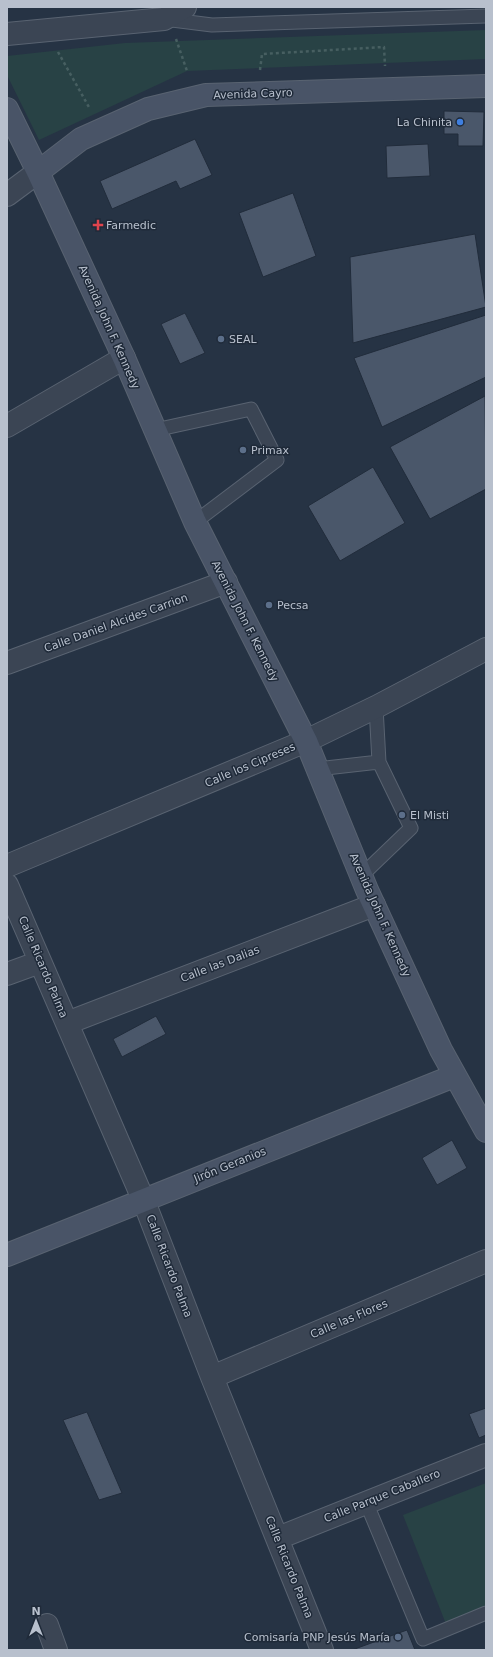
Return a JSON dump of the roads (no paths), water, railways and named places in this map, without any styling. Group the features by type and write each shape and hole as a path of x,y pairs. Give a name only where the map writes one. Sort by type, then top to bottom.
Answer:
{"main road":[{"name":"Avenida Cayro","path":"38,172 80,140 148,109 206,95 486,86"},
{"name":"Avenida John F. Kennedy","path":"7,109 38,172 124,358 195,522 306,741 361,876 454,1076 486,1131"},
{"name":"Jirón Geranios","path":"7,1255 143,1199 454,1076"}],"street":[{"path":"7,34 162,13 185,7"},
{"path":"7,195 38,172"},
{"path":"7,426 124,358"},
{"name":"Calle Daniel Alcides Carrion","path":"7,663 226,582"},
{"name":"Calle los Cipreses","path":"7,866 306,741 376,707 486,649"},
{"name":"Calle Ricardo Palma","path":"7,885 143,1199 212,1377 322,1650"},
{"name":"Calle las Dalias","path":"67,1023 374,905"},
{"path":"7,974 40,962"},
{"name":"Calle las Flores","path":"212,1377 486,1261"},
{"name":"Calle Parque Caballero","path":"278,1538 486,1455"},
{"path":"47,1625 56,1650"}],"lane":[{"path":"162,13 212,25 486,16"},
{"path":"155,430 252,409 277,460 195,522"},
{"path":"361,876 411,828 379,762 376,707"},
{"path":"317,769 379,762"},
{"path":"366,1502 423,1639 486,1613"}],"place":[{"name":"La Chinita","path":"460,122"},
{"name":"Farmedic","path":"98,225"},
{"name":"SEAL","path":"221,339"},
{"name":"Primax","path":"243,450"},
{"name":"Pecsa","path":"269,605"},
{"name":"El Misti","path":"402,815"},
{"name":"Comisaría PNP Jesús María","path":"398,1637"}]}
